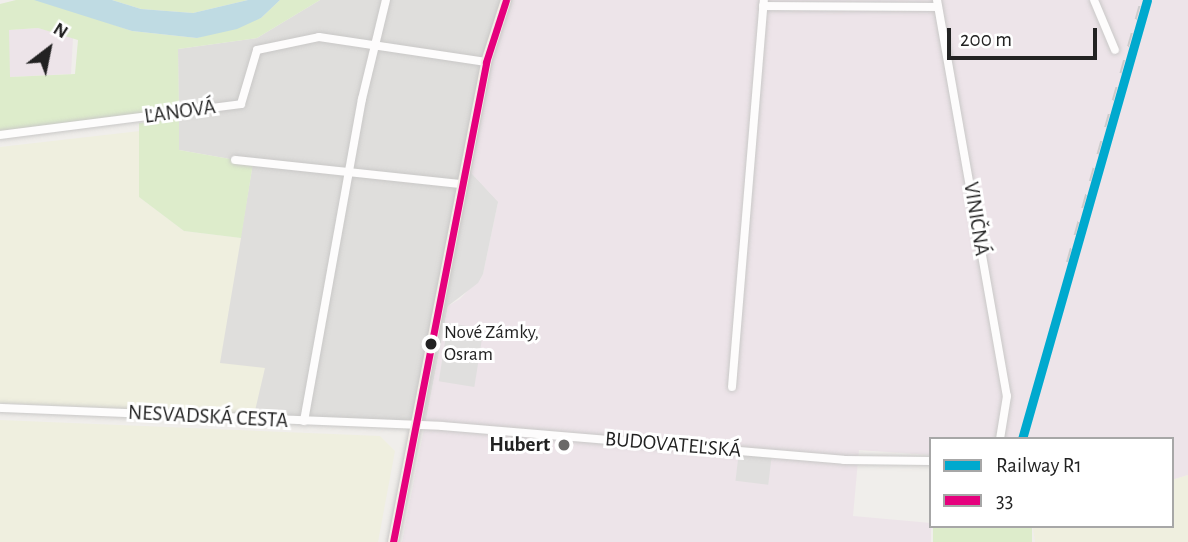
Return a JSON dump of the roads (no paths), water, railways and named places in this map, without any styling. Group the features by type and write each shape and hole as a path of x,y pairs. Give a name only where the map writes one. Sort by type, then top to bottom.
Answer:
{"main road":[{"path":"393,542 485,62 506,0"}],"street":[{"path":"304,421 348,173 386,0"},
{"path":"1094,0 1115,50"},
{"path":"732,387 763,3 937,4"},
{"name":"VINIČNÁ","path":"937,4 1007,396 1000,437"},
{"name":"ĽANOVÁ","path":"0,135 241,104 257,50 319,37 485,62"},
{"path":"235,160 461,184"},
{"name":"NESVADSKÁ CESTA","path":"0,408 415,425"},
{"name":"BUDOVATEĽSKÁ","path":"415,425 844,460 929,461"}],"water":[{"path":"34,0 112,0 141,9 193,13 248,0 280,0 261,18 237,29 197,38 132,31"}],"railway":[{"path":"1067,262 1141,0"}],"rail line":[{"name":"R1","path":"1023,437 1147,0"}],"place":[{"name":"Nové Zámky, Osram","path":"431,344"},
{"name":"Hubert","path":"564,445"}]}
